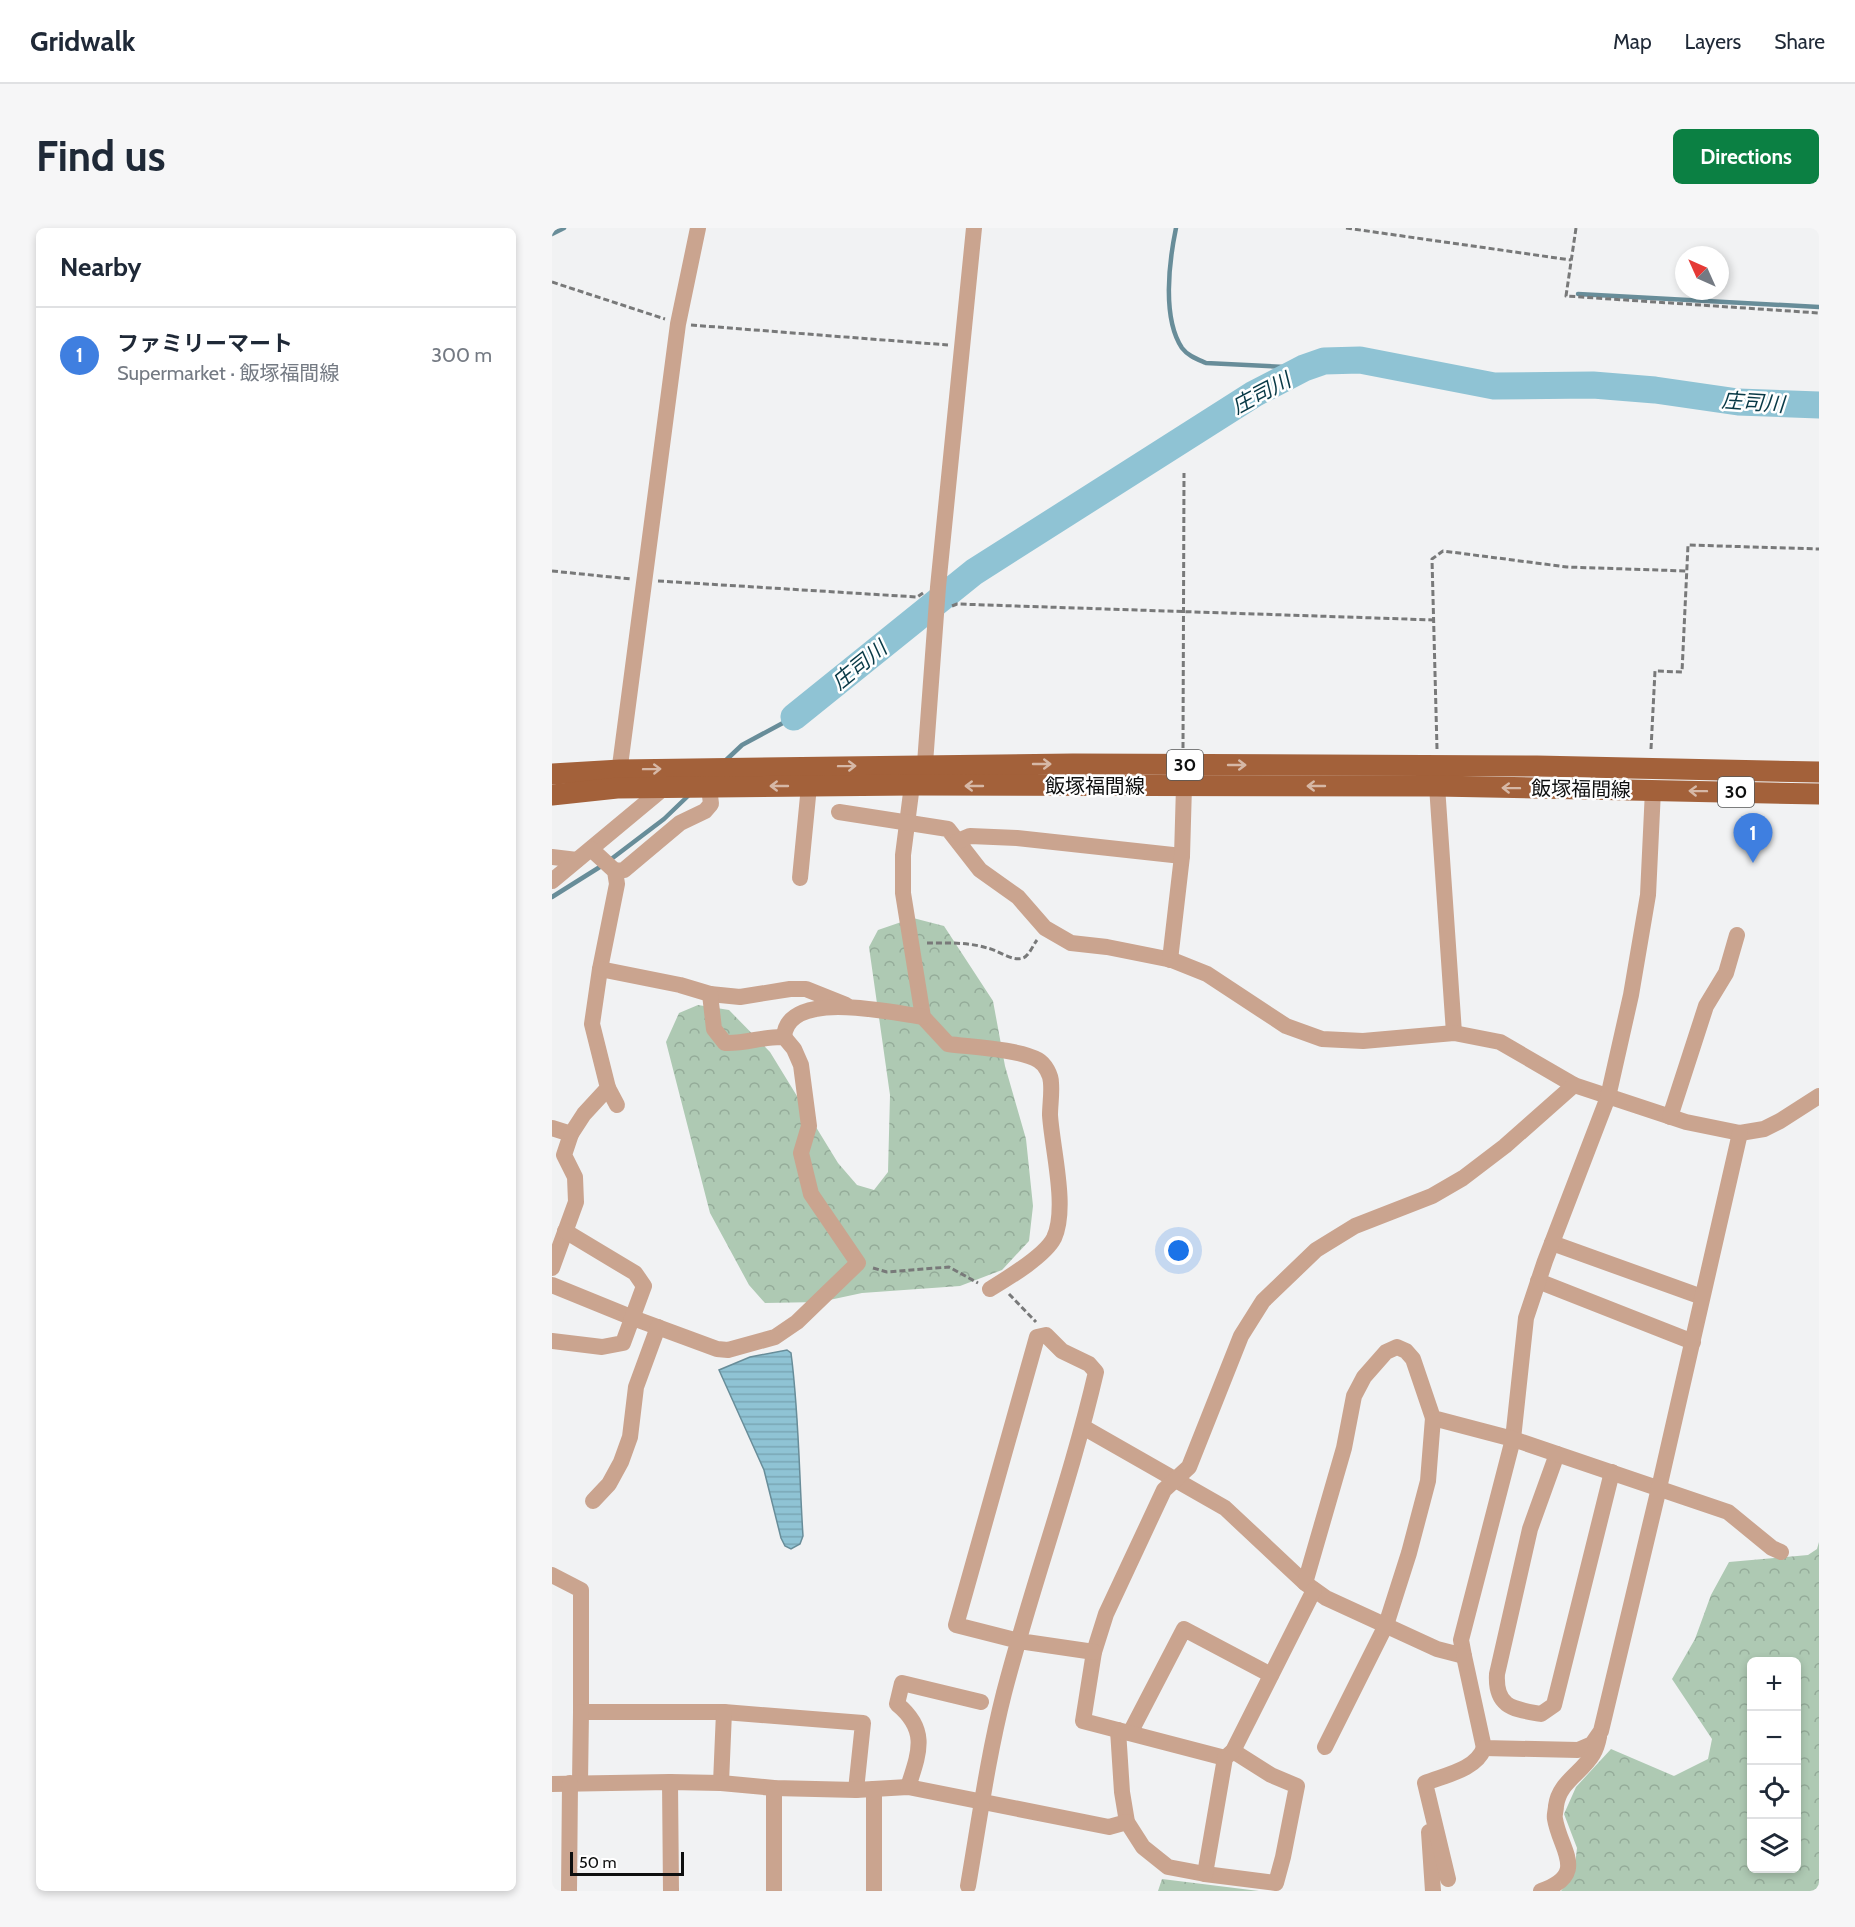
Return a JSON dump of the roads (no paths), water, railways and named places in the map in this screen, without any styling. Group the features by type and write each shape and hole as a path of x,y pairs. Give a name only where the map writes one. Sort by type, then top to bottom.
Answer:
{"main road":[{"name":"飯塚福間線","path":"552,795 619,779 925,765 1184,765 1437,776 1653,790 1819,794"},
{"name":"飯塚福間線","path":"552,774 619,779 665,787 709,787 1184,786 1437,776 1819,772"}],"street":[{"path":"619,779 678,324 698,228"},
{"path":"974,228 938,585 925,765 907,821 903,855 903,893 924,1017 948,1044 984,1048 1039,1060 1047,1069 1051,1081 1050,1114 1060,1213 1054,1239 1031,1262 995,1286"},
{"path":"1437,776 1454,1033"},
{"path":"800,878 809,786"},
{"path":"1170,960 1182,856 1184,786"},
{"path":"552,881 665,787"},
{"path":"615,871 624,870 680,824 705,811 711,804 709,787"},
{"path":"1448,1879 1425,1783 1475,1764 1484,1748 1461,1640 1513,1439 1526,1318 1608,1097 1631,995 1648,895 1653,790"},
{"path":"839,812 948,829 980,870 1018,897 1045,928 1071,943 1107,947 1170,960 1207,974 1286,1026 1322,1039 1363,1041 1454,1033 1500,1042 1574,1085 1670,1117 1740,1133 1764,1129 1819,1096"},
{"path":"958,841 970,836 1017,838 1182,856"},
{"path":"591,849 615,871 617,884 592,1023 608,1088 617,1105"},
{"path":"552,857 577,860"},
{"path":"1670,1117 1706,1006 1726,974 1737,935"},
{"path":"600,969 680,985 710,994 740,997 790,989 806,989 850,1006"},
{"path":"552,1285 658,1328 717,1349 728,1350 775,1337 797,1322 858,1263 812,1194 801,1153 810,1126 801,1065 794,1049 784,1037 768,1036 741,1043 725,1043 714,1029 710,994"},
{"path":"784,1037 785,1029 791,1020 800,1013 828,1007 850,1006 924,1017"},
{"path":"1271,1675 1184,1629 1124,1732 1122,1791 1127,1822 1143,1847 1168,1867 1276,1883 1296,1786 1229,1754 1124,1732 1083,1721 1094,1652 1106,1614 1164,1490 1189,1467 1241,1336 1263,1301 1316,1250 1355,1226 1432,1196 1463,1178 1505,1146 1574,1085"},
{"path":"552,1268 576,1202 575,1178 564,1155 571,1134 584,1114 608,1088"},
{"path":"552,1128 571,1134"},
{"path":"1541,1891 1563,1878 1569,1867 1567,1851 1555,1819 1557,1801 1564,1785 1594,1754 1601,1731 1740,1133"},
{"path":"552,1341 602,1347 623,1343 644,1286 635,1273 565,1231"},
{"path":"1552,1243 1702,1297"},
{"path":"1538,1281 1693,1342"},
{"path":"593,1501 609,1484 621,1462 630,1437 636,1387 658,1328"},
{"path":"968,1886 1004,1694 1019,1641 1083,1427 1096,1372 1089,1364 1062,1351 1046,1335 1037,1337 956,1625 1019,1641 1094,1652"},
{"path":"1205,1874 1229,1754 1271,1675 1310,1586 1344,1448 1354,1396 1364,1377 1386,1352 1397,1347 1406,1351 1413,1359 1433,1418 1428,1481 1409,1553 1386,1625 1325,1747"},
{"path":"1433,1418 1513,1439 1728,1512 1772,1548 1781,1552"},
{"path":"1083,1427 1225,1508 1326,1598 1437,1649 1464,1656"},
{"path":"1557,1454 1530,1529 1497,1674 1496,1688 1500,1698 1514,1709 1541,1714 1554,1705 1612,1472"},
{"path":"552,1575 581,1590 581,1712 569,1891"},
{"path":"908,1787 921,1743 910,1714 897,1704 902,1683 981,1702"},
{"path":"581,1712 724,1712 863,1723 856,1790"},
{"path":"721,1783 724,1712"},
{"path":"1484,1748 1578,1750 1592,1744 1601,1731"},
{"path":"670,1782 672,1891"},
{"path":"552,1784 721,1783 774,1788 856,1790 908,1787 983,1800 1109,1827 1127,1822"},
{"path":"774,1788 774,1891"},
{"path":"874,1789 874,1891"},
{"path":"1429,1800 1433,1891"}],"water":[{"path":"787,1350 791,1353 796,1398 803,1536 800,1544 791,1549 785,1546 781,1538 764,1470 719,1370 750,1357"}],"waterway":[{"path":"552,234 564,228"},
{"path":"1176,228 1171,257 1169,306 1176,336 1184,351 1206,363 1304,368"},
{"path":"1578,294 1819,307"},
{"name":"庄司川","path":"794,717 974,572 1254,394 1304,368 1324,361 1360,360 1494,386 1593,385 1655,390 1738,402 1819,405"},
{"path":"724,762 742,745 794,717"},
{"path":"610,860 664,819 689,795"},
{"path":"552,897 603,865"}],"place":[{"name":"ファミリーマート","path":"1753,863"}]}
